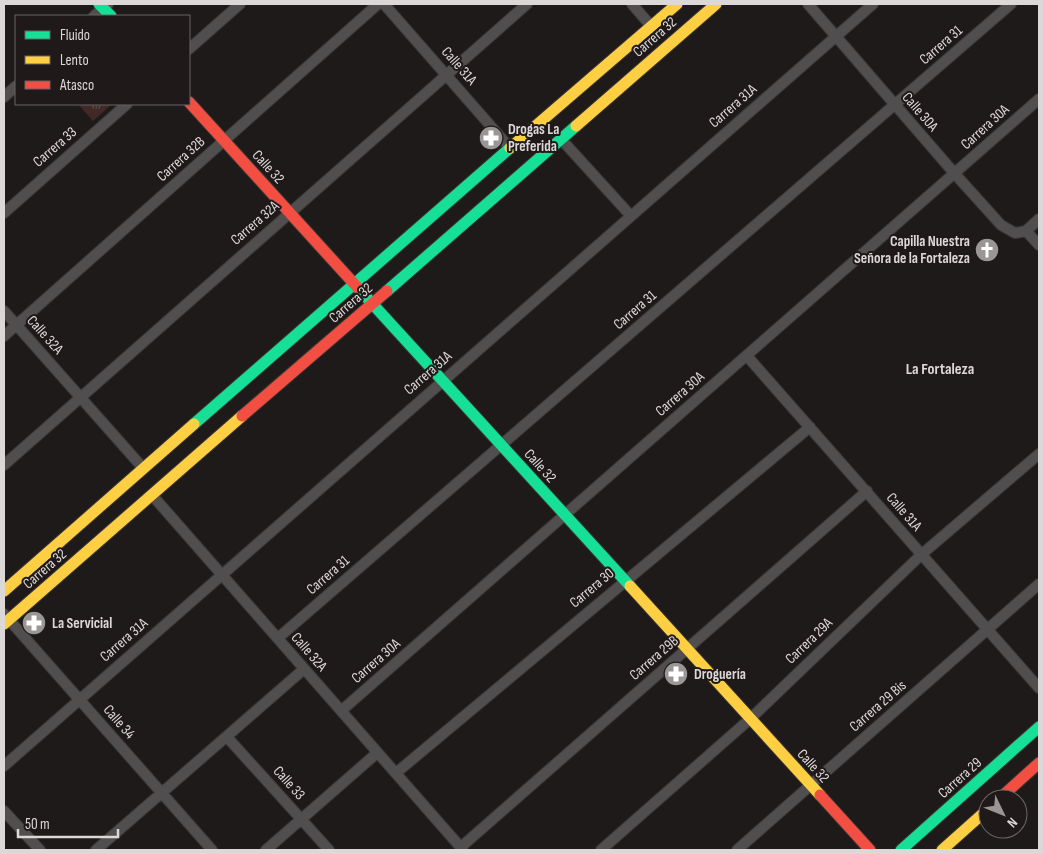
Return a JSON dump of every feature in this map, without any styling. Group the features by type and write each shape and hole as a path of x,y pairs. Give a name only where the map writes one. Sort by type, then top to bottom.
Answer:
{"street":[{"path":"190,48 240,4"},
{"name":"Carrera 32B","path":"4,336 378,4"},
{"name":"Calle 31A","path":"384,4 510,148"},
{"name":"Carrera 32A","path":"4,465 526,4"},
{"path":"632,4 651,26"},
{"name":"Carrera 32","path":"4,591 677,4"},
{"name":"Carrera 32","path":"6,619 373,304 716,4"},
{"name":"Calle 30A","path":"808,4 894,105 1001,225 1014,234 1026,231"},
{"name":"Carrera 31A","path":"4,766 873,4"},
{"name":"Carrera 31","path":"278,638 1011,4"},
{"path":"4,97 15,87"},
{"name":"Carrera 30A","path":"342,712 1039,99"},
{"name":"Calle 32","path":"190,103 870,850"},
{"name":"Carrera 33","path":"4,213 126,105"},
{"path":"561,139 631,216"},
{"path":"1039,219 1026,231 1039,245"},
{"name":"Calle 32A","path":"4,311 143,468"},
{"name":"Calle 31A","path":"747,356 1039,688"},
{"name":"Carrera 30","path":"396,773 810,426"},
{"name":"Carrera 29A","path":"600,850 750,719 922,554 1039,454"},
{"name":"Carrera 29B","path":"462,849 866,491"},
{"name":"Calle 32A","path":"152,495 462,849"},
{"name":"Carrera 29 Bis","path":"737,850 1039,584"},
{"name":"Calle 34","path":"6,619 212,850"},
{"path":"98,850 304,669"},
{"name":"Carrera 29","path":"901,850 1039,727"},
{"name":"Calle 33","path":"227,736 329,850"},
{"path":"266,850 378,753"},
{"path":"1010,789 1039,763"},
{"path":"4,812 40,850"},
{"path":"942,850 978,818"}],"green space":[{"path":"79,105 111,105 93,121"}],"traffic: fast":[{"path":"99,4 110,15"},
{"path":"387,291 576,126"},
{"path":"194,424 510,148"},
{"path":"358,288 630,586"},
{"path":"901,850 1039,727"}],"traffic: slow":[{"path":"510,148 677,4"},
{"path":"576,126 716,4"},
{"path":"4,624 242,416"},
{"path":"4,591 194,424"},
{"path":"630,586 820,795"},
{"path":"942,850 978,818"}],"traffic: jam":[{"path":"190,103 358,288"},
{"path":"242,416 387,291"},
{"path":"1010,789 1039,763"},
{"path":"820,795 870,850"}],"place":[{"name":"Drogas La Preferida","path":"491,138"},
{"name":"Capilla Nuestra Señora de la Fortaleza","path":"987,250"},
{"name":"La Servicial","path":"34,623"},
{"name":"Droguería","path":"676,674"}],"district":[{"name":"La Fortaleza","path":"940,369"}]}
